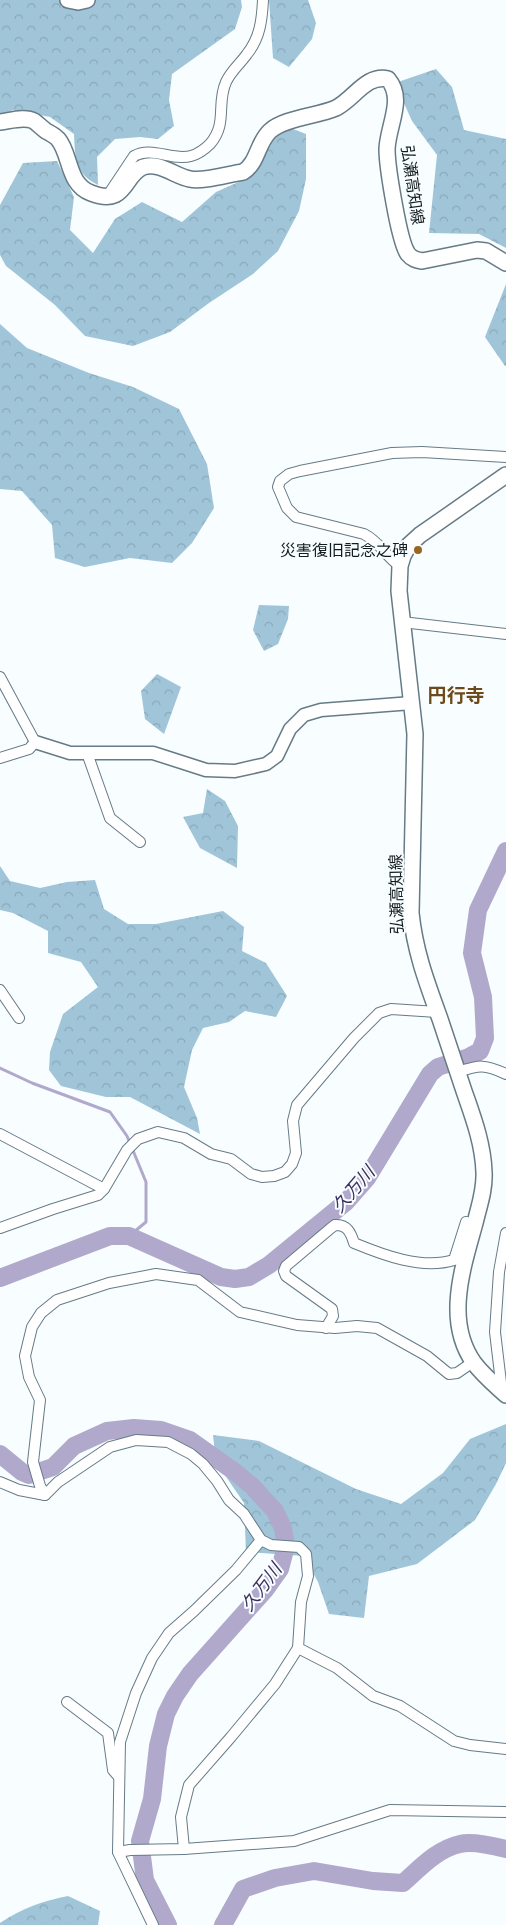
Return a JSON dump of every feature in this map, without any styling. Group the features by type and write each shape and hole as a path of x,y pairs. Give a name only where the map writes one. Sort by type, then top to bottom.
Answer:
{"main road":[{"path":"68,0 78,2 87,0"},
{"name":"弘瀬高知線","path":"108,195 117,194 124,189 136,173 143,168 151,166 194,180 243,172 249,169 261,143 272,129 336,108 371,80 379,77 388,79 396,92 396,104 387,149 397,214 408,254 414,259 422,261 477,250 486,251 506,263"},
{"path":"0,122 20,119 34,121 57,138 62,145 69,167 82,188 99,195 108,195"},
{"name":"弘瀬高知線","path":"504,1393 474,1362 463,1339 459,1321 458,1299 484,1188 484,1160 478,1132 416,951 411,913 415,734 399,591 400,566 409,545 420,535 506,475"}],"street":[{"path":"108,195 134,156 149,152 181,157 191,156 206,148 216,136 221,125 223,94 226,82 254,44 260,30 263,0"},
{"path":"400,566 392,561 374,539 364,534 296,517 288,508 278,487 280,481 289,474 300,471 386,453 422,452 506,457"},
{"path":"402,622 506,634"},
{"path":"0,677 4,696 35,742 70,753 152,753 206,770 235,771 266,764 277,756 290,729 304,715 321,710 412,703"},
{"path":"0,758 29,749 35,742"},
{"path":"88,753 110,818 140,842"},
{"path":"0,990 19,1018"},
{"path":"0,1228 53,1208 98,1195 127,1150 138,1139 158,1132 184,1138 211,1154 230,1159 251,1174 262,1177 274,1176 285,1172 292,1164 296,1153 293,1121 297,1105 354,1038 379,1013 391,1008 437,1012"},
{"path":"457,1071 478,1066 490,1066 506,1074"},
{"path":"0,1134 104,1188"},
{"path":"326,1328 333,1316 332,1309 286,1276 284,1271 286,1266 335,1225 344,1226 351,1232 354,1243 401,1260 444,1263 454,1260 466,1222 475,1224"},
{"path":"504,1393 495,1332 499,1272 506,1233"},
{"path":"43,1491 33,1462 40,1400 29,1377 25,1356 32,1327 41,1313 57,1300 109,1283 156,1274 198,1280 240,1312 298,1325 326,1328 357,1326 377,1328 427,1356 449,1374 457,1373 474,1362"},
{"path":"0,1482 19,1490 43,1491 110,1446 136,1440 168,1442 191,1454 203,1464 218,1481 229,1500 244,1514 266,1542 299,1547 306,1554 308,1576 301,1602 298,1648 275,1684 189,1784 181,1817 184,1850"},
{"path":"153,1925 118,1852 120,1742 136,1693 152,1658 169,1632 194,1612 266,1542"},
{"path":"298,1648 337,1668 373,1696 400,1706 454,1741 470,1745 506,1749"},
{"path":"68,1702 108,1733 113,1770 119,1778"},
{"path":"118,1852 130,1850 184,1850 294,1841 390,1810 506,1812"}],"green space":[{"path":"0,0 241,0 242,7 235,29 172,74 169,100 174,126 158,139 140,137 115,139 97,157 98,185 85,176 78,164 74,134 50,117 13,110 0,116"},
{"path":"269,0 308,0 316,23 312,39 289,67 273,58"},
{"path":"436,69 452,87 464,130 506,139 506,248 479,234 429,233 437,155 412,121 395,83"},
{"path":"285,126 306,134 306,179 299,211 278,251 253,274 170,332 133,346 85,336 55,305 6,266 0,255 0,205 23,163 57,161 74,197 70,230 93,253 115,219 142,202 182,222 216,192 252,176 265,143"},
{"path":"506,284 506,366 505,366 485,337"},
{"path":"0,324 27,348 89,373 133,387 179,409 207,464 214,508 192,543 172,563 130,558 85,567 55,558 52,525 22,491 0,489"},
{"path":"259,605 289,606 288,619 278,644 264,651 253,630"},
{"path":"157,674 181,687 164,734 145,719 141,691"},
{"path":"207,789 225,801 238,826 237,868 200,848 183,817 203,813"},
{"path":"0,866 10,881 40,888 67,882 95,880 104,909 128,924 156,924 223,911 244,927 242,951 266,963 287,996 276,1017 245,1011 229,1022 203,1028 192,1050 184,1087 197,1118 200,1134 130,1097 106,1097 61,1086 49,1070 50,1052 63,1014 98,987 81,962 48,953 48,931 13,913 0,910"},
{"path":"506,1424 506,1463 475,1520 417,1564 369,1576 364,1618 329,1614 318,1582 304,1556 246,1552 244,1503 216,1462 213,1435 259,1441 356,1489 401,1504 443,1473 470,1439"},
{"path":"68,1896 100,1911 98,1925 0,1925 0,1923 25,1909"}],"waterway":[{"name":"久万川","path":"0,1278 110,1236 129,1236 221,1277 235,1279 249,1277 269,1265 346,1202 367,1178 430,1074 438,1067 469,1057 480,1051 485,1038 483,997 472,953 478,910 506,851"},
{"path":"0,1068 32,1083 110,1112 127,1136 146,1182 146,1222 129,1236"},
{"name":"久万川","path":"0,1454 22,1472 29,1475 53,1467 74,1446 107,1431 134,1428 161,1430 190,1440 235,1472 252,1486 275,1511 283,1528 286,1546 280,1569 265,1590 190,1674 175,1696 166,1714 158,1746 152,1799 140,1841 145,1880 168,1925"},
{"name":"久万川","path":"223,1925 243,1889 275,1878 314,1871 373,1881 403,1883 429,1860 452,1846 471,1843 506,1849"}],"place":[{"name":"災害復旧記念之碑","path":"418,550"}],"district":[{"name":"円行寺","path":"456,695"}]}
